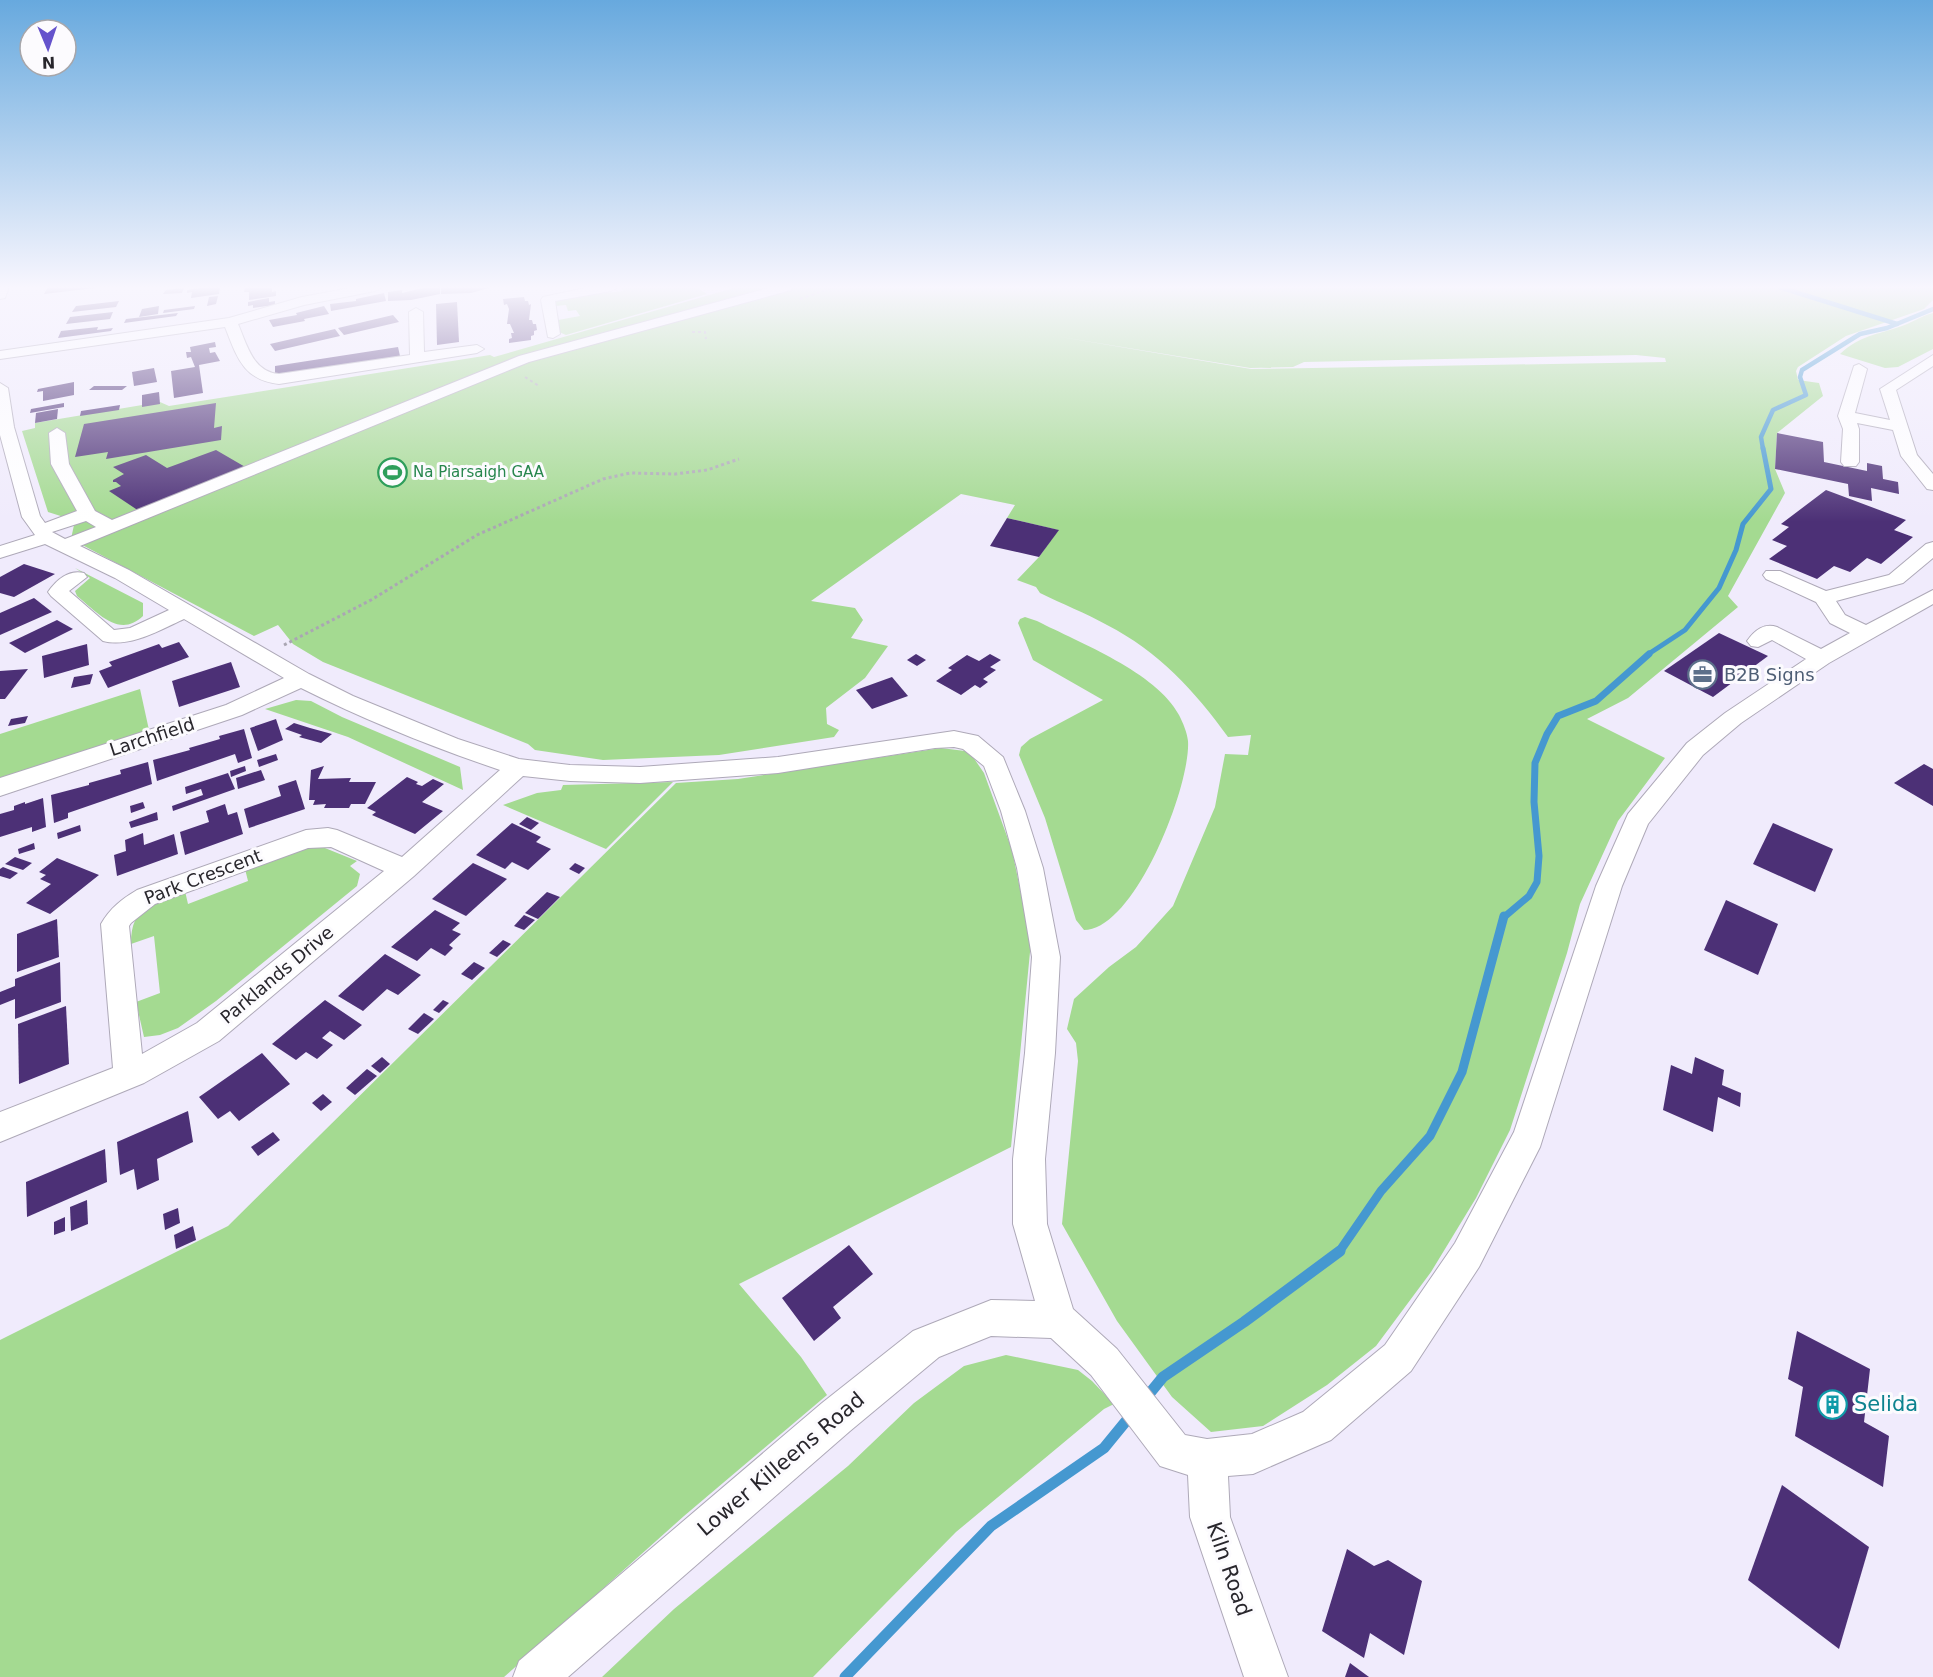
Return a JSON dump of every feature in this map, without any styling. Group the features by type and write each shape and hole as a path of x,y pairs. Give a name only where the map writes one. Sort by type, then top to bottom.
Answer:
{"street":[{"path":"250,365 252,370 270,379 366,365"},
{"path":"0,552 50,538 110,527 509,365"},
{"path":"1924,365 1888,389 1909,456 1933,485"},
{"path":"1850,462 1851,429 1846,416 1859,369"},
{"path":"0,388 6,427 31,517 50,538 122,574 301,679 450,745 518,767 602,775 709,772 778,765 934,740 954,739 970,742 982,750 995,763 1030,868 1046,957 1040,1053 1029,1158 1030,1224 1058,1320 1104,1362 1191,1455 1253,1454 1317,1426 1398,1358 1467,1255 1529,1137 1609,886 1637,820 1695,749 1732,718 1821,658 1933,596"},
{"path":"1846,416 1900,427"},
{"path":"57,433 60,464 88,514 110,527"},
{"path":"50,538 88,514"},
{"path":"1824,598 1896,579 1933,548"},
{"path":"1773,575 1824,598 1837,619 1865,632"},
{"path":"77,577 62,586 58,592 110,637 135,633 185,611"},
{"path":"1758,641 1770,632 1821,658"},
{"name":"Larchfield","path":"0,787 234,710 301,679"},
{"name":"Parklands Drive","path":"0,1127 180,1050 221,1023 405,869 518,767"},
{"name":"Park Crescent","path":"129,1073 115,924 122,913 132,905 147,897 317,837 337,839 405,869"},
{"name":"Lower Killeens Road","path":"536,1677 836,1417 926,1344 991,1318 1058,1320"},
{"name":"Kiln Road","path":"1191,1455 1210,1517 1266,1677"}],"path":[{"path":"261,655 328,623 477,535 603,479 630,473 675,474 707,470 739,459"}],"green space":[{"path":"425,365 1229,365 1251,369 1473,365 1801,365 1796,371 1798,380 1819,383 1823,396 1777,433 1775,469 1785,493 1728,596 1738,607 1628,698 1587,719 1665,758 1618,821 1580,904 1567,953 1510,1130 1476,1198 1431,1272 1376,1346 1327,1385 1263,1426 1211,1432 1172,1397 1117,1321 1062,1224 1078,1061 1076,1043 1067,1029 1074,999 1109,967 1136,947 1173,906 1215,807 1225,754 1248,755 1251,735 1228,737 1189,688 1143,647 1099,621 1040,593 1036,587 1017,580 1039,557 1058,530 1007,518 1015,505 961,494 811,601 855,608 863,620 851,638 888,646 865,678 826,708 827,724 839,730 834,737 719,755 603,760 535,750 528,744 323,662 293,644 278,625 254,636 71,539 74,525 67,518 48,512 22,431 35,428 35,423 160,402 169,406"},
{"path":"1233,365 1297,365 1250,368"},
{"path":"1876,365 1901,365 1898,367 1885,368"},
{"path":"75,568 143,603 143,616 125,625 108,621 77,596 75,591 90,578"},
{"path":"1025,617 1116,660 1153,685 1179,715 1188,741 1180,789 1170,820 1140,882 1122,907 1103,924 1084,930 1076,920 1045,818 1019,755 1021,747 1030,739 1103,700 1033,660 1018,623"},
{"path":"140,689 149,730 0,780 0,734"},
{"path":"296,700 311,701 342,717 460,767 463,790 348,737 265,709"},
{"path":"941,748 965,751 973,757 984,773 1012,850 1031,942 1011,1147 739,1284 801,1357 827,1395 684,1516 504,1677 0,1677 0,1340 228,1226 676,783 738,779"},
{"path":"673,782 606,849 503,805 537,793 561,790 563,785"},
{"path":"320,846 357,861 350,866 360,874 357,886 216,1001 178,1028 160,1035 144,1037 136,1002 160,993 154,936 131,944 132,931 140,913 154,903 185,891 188,904 248,881 245,869 304,847"},
{"path":"1006,1355 1078,1370 1114,1404 1104,1409 956,1532 813,1677 602,1677 674,1609 848,1466 914,1403 964,1366"}],"building":[{"path":"194,365 199,365 203,393 174,398 171,371 195,367"},
{"path":"280,365 339,365 275,375 275,366"},
{"path":"154,368 157,382 134,386 132,372"},
{"path":"74,382 74,395 43,401 43,391 37,392 38,389"},
{"path":"94,386 127,386 122,390 89,390"},
{"path":"159,392 160,404 142,407 142,395"},
{"path":"64,403 64,407 30,413 31,409"},
{"path":"216,403 214,428 222,426 221,440 106,459 108,452 75,457 84,424"},
{"path":"120,405 119,410 80,416 81,411"},
{"path":"58,409 57,419 35,423 36,413"},
{"path":"1777,433 1823,442 1824,462 1867,471 1867,463 1882,466 1883,479 1898,482 1899,494 1871,488 1872,501 1849,496 1848,484 1775,469"},
{"path":"216,450 247,468 139,511 109,491 121,486 113,480 124,474 113,467 146,455 167,468"},
{"path":"1826,490 1906,520 1894,530 1913,537 1881,564 1867,558 1850,572 1834,566 1817,579 1769,559 1787,546 1772,540 1789,527 1781,524"},
{"path":"1007,518 1059,530 1039,557 990,546"},
{"path":"24,564 55,574 14,597 0,593 0,577"},
{"path":"34,598 52,612 0,635 0,613"},
{"path":"57,620 73,629 25,653 9,643"},
{"path":"1719,633 1768,656 1713,697 1664,671"},
{"path":"179,642 189,657 108,688 99,671 112,666 109,662 159,644 162,648"},
{"path":"87,644 89,665 44,678 42,656"},
{"path":"916,654 926,660 917,666 907,660"},
{"path":"990,654 1001,660 990,667 996,670 983,679 988,682 980,688 975,685 961,695 936,681 952,670 948,668 967,655 979,661"},
{"path":"231,662 240,687 179,707 172,681"},
{"path":"28,669 5,699 0,699 0,671"},
{"path":"93,674 90,684 71,688 74,677"},
{"path":"892,677 908,696 872,709 856,690"},
{"path":"28,716 25,723 8,726 11,719"},
{"path":"276,719 283,740 258,751 250,728"},
{"path":"294,723 332,734 321,743 299,737 302,735 285,729"},
{"path":"244,729 252,758 238,763 235,754 157,781 153,760 190,750 189,748 220,739 219,736"},
{"path":"276,754 278,760 259,767 257,760"},
{"path":"148,762 152,784 68,813 68,818 54,823 51,795 89,785 89,783 121,774 120,770"},
{"path":"1924,764 1933,769 1933,806 1894,783"},
{"path":"245,766 246,771 231,777 230,771"},
{"path":"324,766 318,779 351,778 349,782 376,782 365,804 351,804 349,808 324,808 326,804 313,805 315,800 309,800 311,770"},
{"path":"261,770 265,780 238,789 236,778"},
{"path":"228,773 235,789 173,811 172,806 203,795 201,789 186,794 185,787"},
{"path":"407,777 422,786 433,779 444,784 422,802 443,811 415,834 372,815 376,812 367,808"},
{"path":"296,780 305,809 249,828 244,809 281,796 278,786"},
{"path":"43,798 46,827 32,832 32,827 0,837 0,814 14,810 14,806"},
{"path":"143,802 145,808 131,813 130,806"},
{"path":"225,804 228,815 237,812 243,834 185,855 180,832 209,822 206,811"},
{"path":"157,812 158,820 131,828 129,822"},
{"path":"527,817 539,823 531,830 519,824"},
{"path":"512,823 541,837 536,842 551,849 528,870 512,862 505,869 476,855"},
{"path":"1773,823 1833,849 1815,892 1753,864"},
{"path":"80,825 81,831 58,839 57,833"},
{"path":"143,833 144,845 174,834 178,854 117,876 114,855 126,851 125,840"},
{"path":"34,843 35,849 19,854 18,849"},
{"path":"15,857 32,863 23,870 5,864"},
{"path":"57,858 99,875 50,914 26,903 51,884 40,879 46,875 39,872"},
{"path":"473,863 507,879 466,916 432,899"},
{"path":"575,863 585,868 579,874 569,869"},
{"path":"3,867 18,873 10,879 0,876 0,869"},
{"path":"547,892 560,897 538,919 525,913"},
{"path":"1726,900 1778,924 1758,975 1704,950"},
{"path":"435,910 460,923 452,930 461,934 449,945 453,948 445,956 431,948 417,961 391,947"},
{"path":"524,915 535,920 524,930 514,926"},
{"path":"57,919 59,957 17,972 17,934"},
{"path":"503,940 511,944 497,957 489,953"},
{"path":"385,954 421,975 398,995 387,989 363,1011 338,996"},
{"path":"60,962 61,1002 15,1019 15,999 0,1005 0,992 15,986 15,979"},
{"path":"474,962 485,968 472,980 461,974"},
{"path":"325,1000 362,1025 344,1040 330,1031 322,1038 333,1045 317,1059 306,1052 296,1060 272,1044"},
{"path":"443,1000 449,1003 439,1013 433,1010"},
{"path":"66,1006 69,1064 19,1084 18,1024"},
{"path":"424,1013 434,1019 418,1034 408,1029"},
{"path":"262,1053 290,1084 239,1121 230,1111 218,1119 199,1097"},
{"path":"382,1057 390,1064 380,1073 371,1066"},
{"path":"1695,1057 1724,1070 1722,1085 1741,1093 1740,1107 1718,1097 1713,1132 1663,1110 1671,1065 1692,1074"},
{"path":"367,1069 377,1076 355,1095 346,1088"},
{"path":"323,1094 332,1102 321,1111 312,1103"},
{"path":"188,1111 193,1142 157,1159 159,1180 137,1190 134,1169 120,1175 117,1142"},
{"path":"273,1132 280,1140 258,1156 251,1147"},
{"path":"105,1149 107,1182 27,1217 26,1182"},
{"path":"87,1200 88,1224 71,1231 70,1207"},
{"path":"178,1208 180,1223 165,1230 163,1214"},
{"path":"65,1217 65,1231 54,1235 54,1222"},
{"path":"193,1226 196,1240 176,1249 174,1235"},
{"path":"849,1245 873,1274 833,1307 841,1318 814,1341 782,1298"},
{"name":"Selida","path":"1797,1331 1870,1369 1864,1422 1889,1436 1883,1487 1795,1436 1803,1387 1788,1379"},
{"path":"1782,1485 1869,1547 1839,1649 1748,1580"},
{"path":"1347,1549 1374,1566 1388,1560 1422,1581 1404,1655 1370,1633 1364,1658 1322,1631"},
{"path":"1350,1663 1369,1677 1345,1677"}],"waterway":[{"path":"1763,449 1761,437 1773,410 1806,395 1800,377 1802,370 1810,365"},
{"path":"1647,655 1685,630 1719,588 1736,550 1743,524 1771,489 1763,448"},
{"path":"1504,917 1529,896 1537,882 1539,856 1534,802 1535,763 1547,734 1558,716 1596,701 1649,654"},
{"path":"1339,1251 1381,1191 1430,1136 1462,1072 1504,917"},
{"path":"1145,1399 1163,1377 1244,1322 1339,1251"},
{"path":"845,1677 991,1526 1104,1448 1131,1415"}],"place":[{"name":"Na Piarsaigh GAA","path":"392,472"},
{"name":"B2B Signs","path":"1703,675"},
{"name":"Selida","path":"1833,1404"}]}
